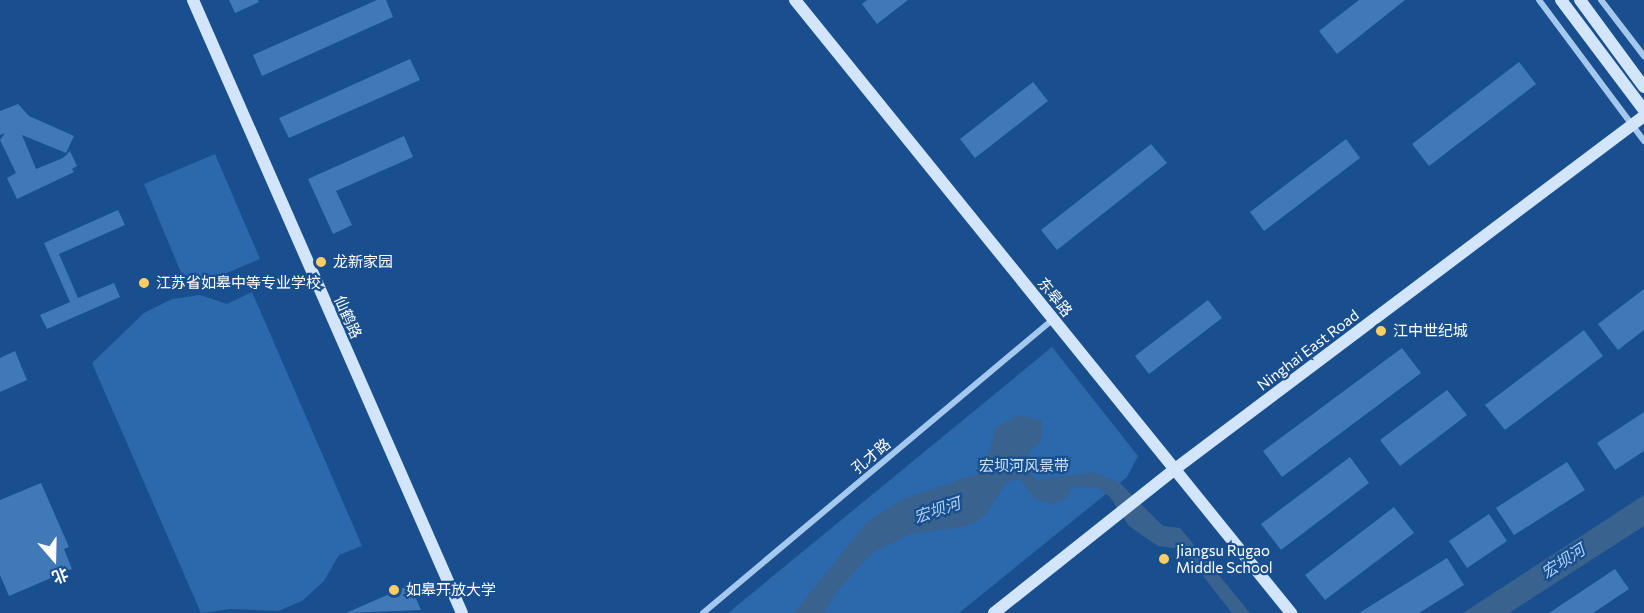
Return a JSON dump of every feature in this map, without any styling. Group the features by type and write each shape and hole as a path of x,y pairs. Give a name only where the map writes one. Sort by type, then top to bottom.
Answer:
{"street":[{"name":"仙鹤路","path":"193,0 462,613"},
{"name":"东皋路","path":"795,0 1291,613"},
{"path":"1539,0 1644,141"},
{"path":"1561,0 1644,110"},
{"path":"1580,0 1644,87"},
{"path":"1601,0 1644,56"},
{"name":"Ninghai East Road","path":"994,613 1175,469 1644,116"},
{"name":"孔才路","path":"703,613 1053,318"}],"green space":[{"path":"215,154 260,259 188,289 144,184"},
{"path":"252,292 362,546 339,555 324,581 302,601 278,611 231,609 201,613 92,363 144,313 172,299 200,295 227,304"},
{"name":"宏坝河风景带","path":"1052,347 1138,456 1127,477 959,613 728,613"}],"water":[{"name":"宏坝河","path":"1020,415 1042,421 1042,440 1031,450 1026,464 1036,480 1094,472 1120,483 1163,526 1180,528 1250,613 1232,613 1182,549 1158,546 1129,526 1110,497 1098,488 1072,487 1067,498 1052,504 1034,498 1020,479 1007,482 987,513 976,522 963,527 910,534 871,554 839,589 824,613 794,613 868,521 903,499 977,474 986,463 996,427"},
{"name":"宏坝河","path":"1644,495 1644,526 1509,613 1463,613"}],"building":[{"path":"229,0 258,0 259,2 235,13"},
{"path":"377,0 386,0 393,17 262,76 253,55"},
{"path":"867,0 908,0 877,24 862,4"},
{"path":"1359,0 1405,0 1337,54 1319,31"},
{"path":"410,59 420,80 289,138 279,118"},
{"path":"1519,62 1536,84 1429,166 1412,144"},
{"path":"1033,82 1048,101 975,158 960,139"},
{"path":"18,104 29,116 74,136 66,153 22,135 36,169 63,158 70,151 77,166 72,169 74,172 17,199 7,178 16,173 0,140 5,133 0,135 0,111"},
{"path":"404,136 413,157 336,191 352,225 333,234 308,179"},
{"path":"1346,139 1360,158 1264,231 1250,212"},
{"path":"1151,144 1167,163 1057,250 1041,230"},
{"path":"118,210 125,225 59,254 78,298 114,283 120,297 47,329 40,315 70,302 44,243"},
{"path":"1644,289 1644,330 1618,350 1598,324"},
{"path":"1208,300 1222,318 1149,374 1135,356"},
{"path":"1584,330 1603,356 1505,430 1485,405"},
{"path":"1402,348 1421,373 1282,477 1263,451"},
{"path":"15,351 27,380 0,392 0,358"},
{"path":"1447,390 1467,415 1400,466 1380,440"},
{"path":"1644,412 1644,451 1615,470 1597,443"},
{"path":"1350,457 1369,483 1281,550 1261,524"},
{"path":"1567,462 1585,490 1514,535 1496,508"},
{"path":"41,483 69,547 64,549 72,569 9,596 0,575 0,500"},
{"path":"1394,507 1414,533 1325,600 1305,575"},
{"path":"1489,514 1507,541 1467,568 1449,541"},
{"path":"1447,558 1464,585 1419,613 1359,613"},
{"path":"1615,569 1629,589 1593,613 1549,613"},
{"path":"410,585 421,610 346,613"}],"place":[{"name":"龙新家园","path":"321,262"},
{"name":"江苏省如皋中等专业学校","path":"144,283"},
{"name":"江中世纪城","path":"1381,331"},
{"name":"Jiangsu Rugao Middle School","path":"1164,559"},
{"name":"如皋开放大学","path":"394,590"}]}
